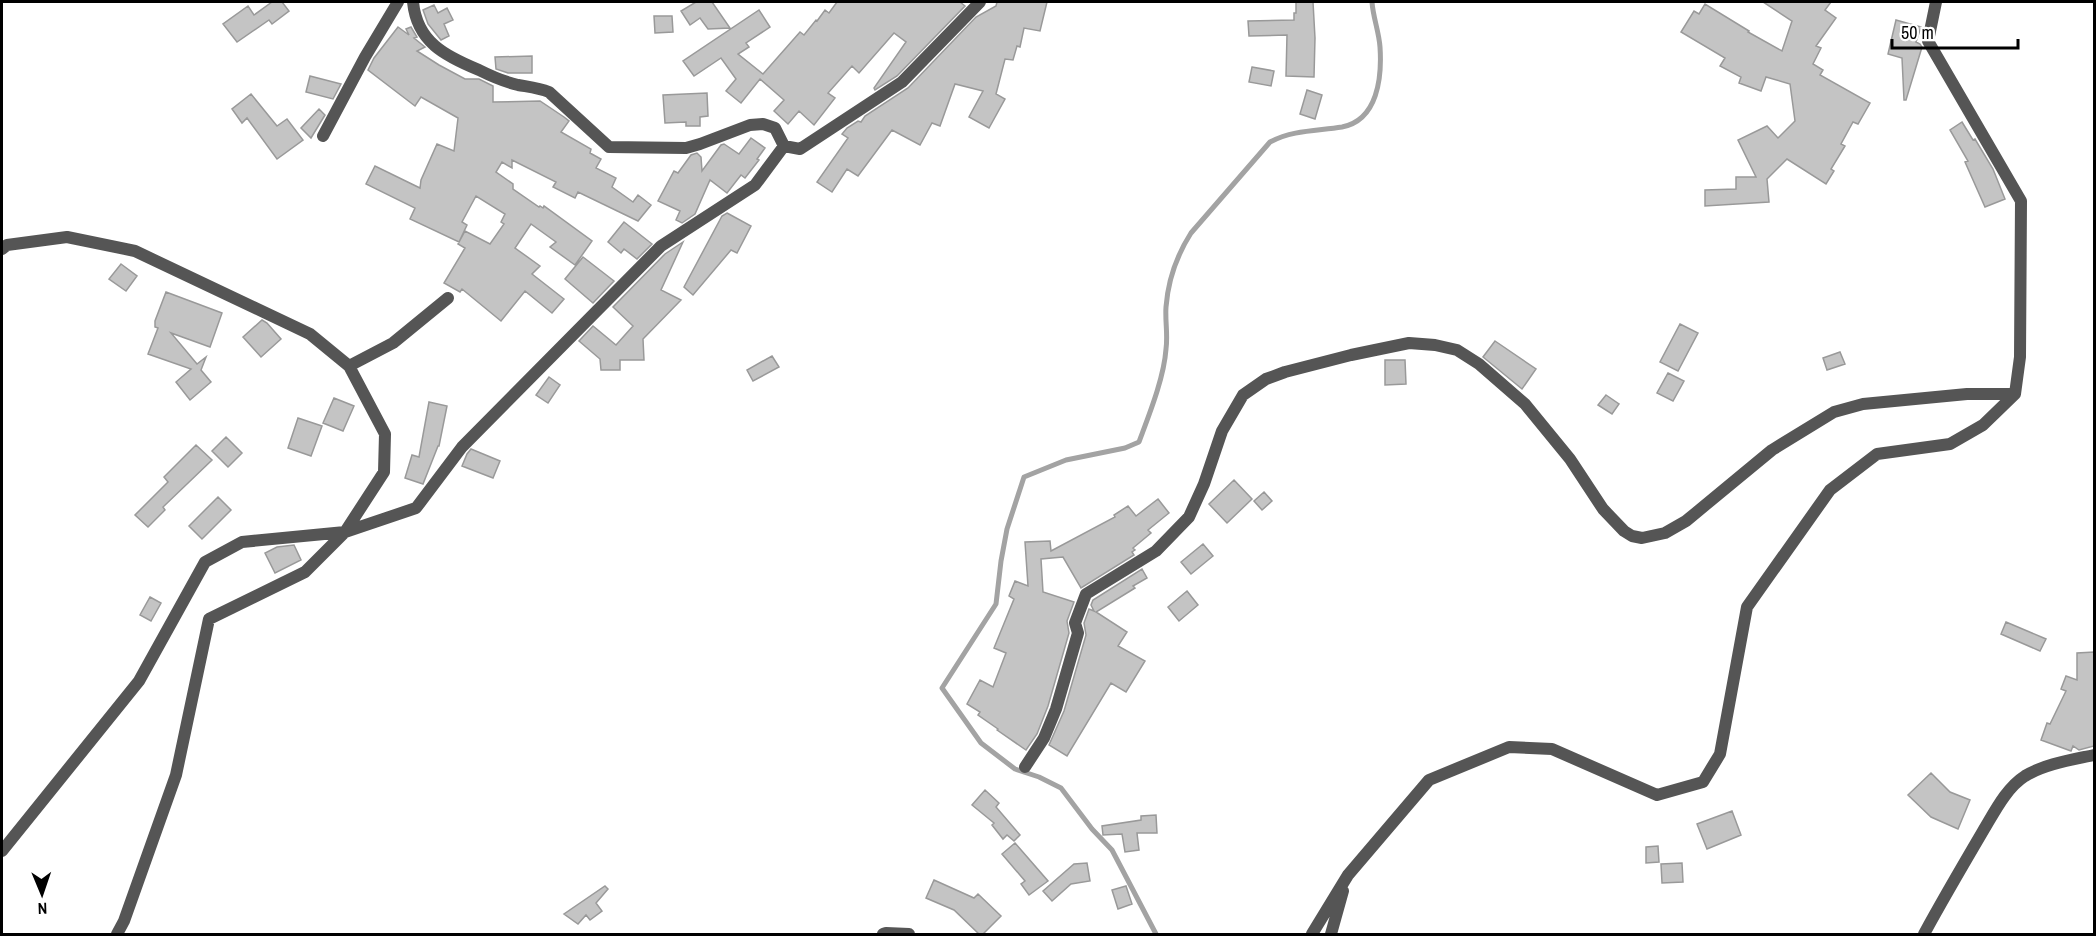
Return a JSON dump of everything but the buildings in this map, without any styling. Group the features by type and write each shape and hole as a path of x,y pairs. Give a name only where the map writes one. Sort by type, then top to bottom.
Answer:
{"street":[{"path":"323,136 365,57 398,2"},
{"path":"413,2 416,17 424,35 449,57 518,85 541,88 549,92 609,147 686,147 750,125 763,124 775,128 784,146"},
{"path":"784,146 800,149 902,82 980,2"},
{"path":"1312,934 1348,875 1429,780 1509,747 1552,749 1657,795 1703,782 1720,754 1747,607 1830,490 1877,454 1950,444 1983,425 2015,394 2020,357 2021,201 1928,41 1936,2"},
{"path":"2,851 139,681 205,562 242,542 345,532 416,508 462,447 661,246 755,184 784,146"},
{"path":"2,249 7,245 67,237 135,251 310,334 349,366 385,434 384,472 345,532 305,572 209,619 176,775 124,921 117,934"},
{"path":"349,366 393,343 448,297"},
{"path":"1025,767 1044,738 1056,709 1078,633 1075,623 1086,594 1156,551 1189,517 1204,484 1222,431 1243,395 1266,379 1351,355 1409,343 1457,350 1479,364 1525,404 1570,459 1603,509 1624,531 1642,538 1665,533 1686,520 1772,450 1834,412 1863,404 1968,394 2015,394"},
{"path":"1924,934 1964,862 1997,808 2013,787 2023,777 2038,770 2094,755"},
{"path":"1331,934 1348,875"},
{"path":"883,934 909,934"}],"waterway":[{"path":"1156,934 1112,850 1092,829 1061,788 1015,769 981,743 942,688 996,604 1007,529 1024,477 1066,460 1125,448 1139,442 1156,396 1165,360 1166,307 1171,278 1177,259 1191,233 1270,142 1296,133 1342,127 1354,123 1370,107 1375,96 1380,71 1379,41 1372,2"}]}
